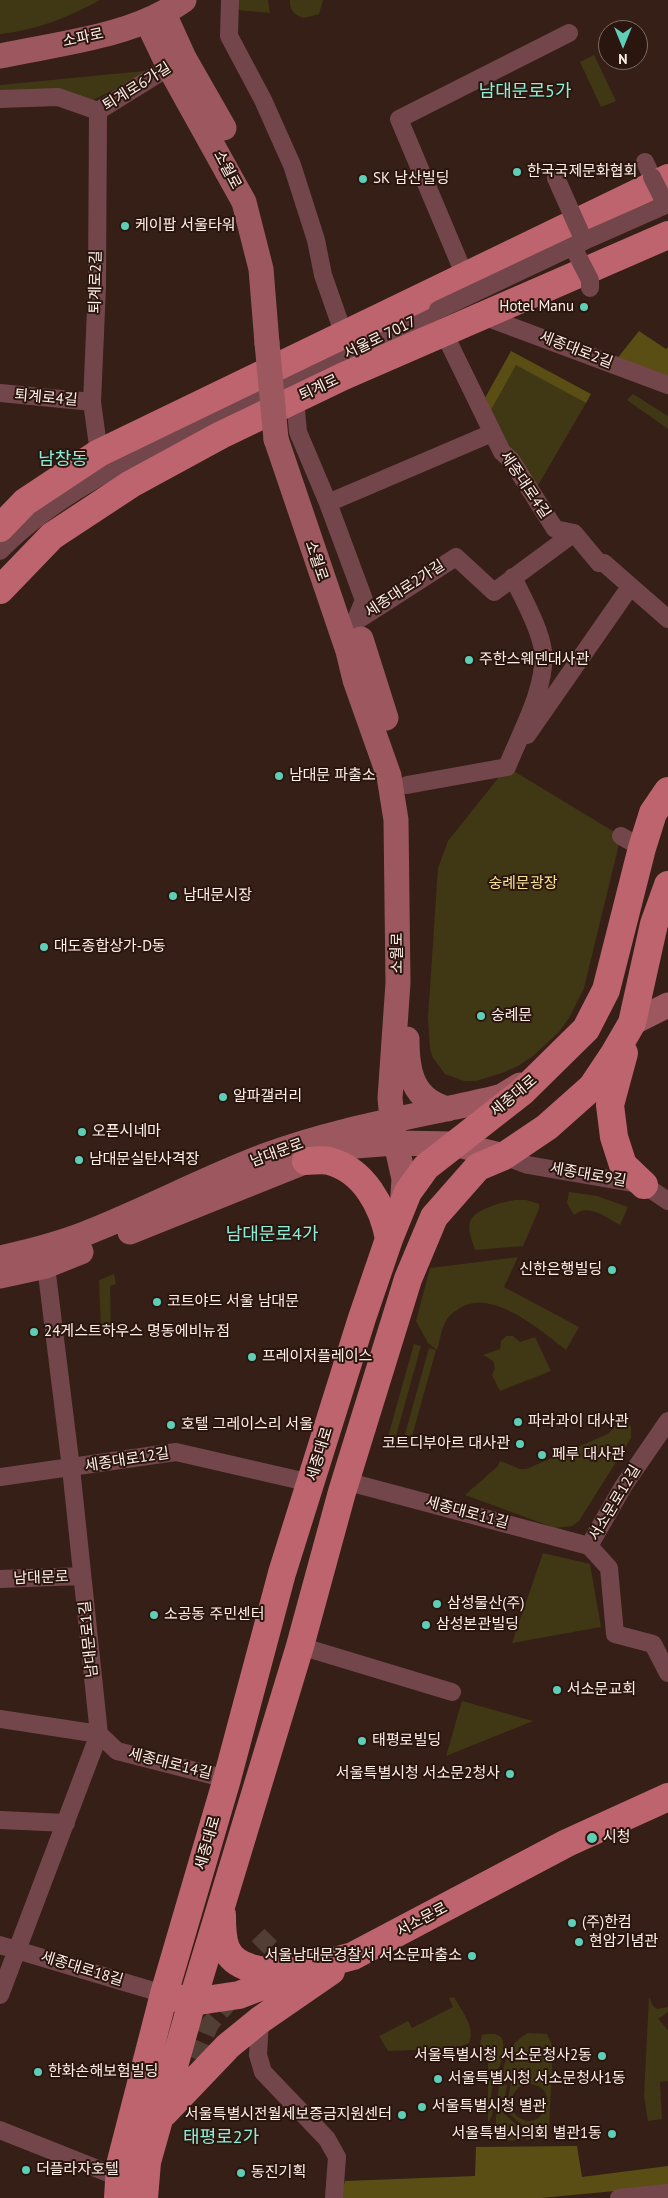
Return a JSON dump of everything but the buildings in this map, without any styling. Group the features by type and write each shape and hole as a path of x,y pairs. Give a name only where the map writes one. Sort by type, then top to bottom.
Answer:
{"main road":[{"path":"155,18 184,0"},
{"name":"소파로","path":"0,56 86,38 155,18"},
{"name":"소월로","path":"155,18 177,62 221,124 260,208 273,264 273,339 282,435 389,776 394,799 397,836 398,983 390,1098 393,1132 404,1180 401,1211"},
{"path":"0,528 25,502 99,453 465,276 668,198"},
{"name":"퇴계로","path":"0,590 52,536 131,484 221,435 295,399 441,321 483,316 668,235"},
{"name":"소월로","path":"282,435 355,622 407,785 412,827 407,1065 411,1078 423,1096 438,1106 448,1109"},
{"name":"세종대로","path":"118,2188 164,1994 227,1779 282,1573 362,1318 389,1239 408,1192 426,1167 522,1092 586,1029 606,990 632,842 668,791"},
{"name":"세종대로","path":"144,2198 147,2162 192,2002 300,1646 345,1480 408,1279 434,1217 478,1167 504,1156 547,1128 592,1087 614,1054 632,1023 654,924 668,885"},
{"path":"644,1185 623,1165 614,1137 610,1105 632,1023 668,1005"},
{"path":"632,1023 668,1012"},
{"name":"남대문로","path":"0,1276 46,1266 342,1147 393,1132 448,1109 502,1096 555,1060"},
{"name":"남대문로","path":"0,1258 46,1247 94,1230 188,1187 265,1156 352,1129 393,1132 504,1156"},
{"path":"306,1161 327,1160 348,1168 362,1179 382,1213 389,1239"},
{"path":"362,1318 377,1304 383,1304 390,1309 394,1324"},
{"name":"서소문로","path":"164,1994 192,2002 239,1995 309,1968 353,1956 567,1844 668,1797"},
{"path":"224,1892 223,1939 226,1950 234,1962 271,1973 309,1968"},
{"path":"161,2116 228,2046 260,2020 353,1956"}],"street":[{"path":"230,0 229,36 264,100 292,165 316,240 323,276 344,335"},
{"path":"465,276 399,119 569,32"},
{"name":"퇴계로6가길","path":"0,99 58,97 98,111 177,62"},
{"name":"퇴계로2길","path":"98,111 97,287 92,402 99,453"},
{"path":"645,162 668,198"},
{"path":"556,178 590,280 590,288"},
{"name":"서울로 7017","path":"0,551 45,512 124,463 441,321 578,244 668,198"},
{"name":"세종대로2길","path":"483,316 668,385"},
{"name":"세종대로4길","path":"441,321 502,452 511,460 555,530 574,533 599,562 604,562 668,619"},
{"name":"퇴계로4길","path":"0,393 92,402"},
{"name":"소월로","path":"295,399 298,432 328,503 364,600 355,622"},
{"path":"328,503 492,433"},
{"name":"세종대로2가길","path":"355,622 456,557 494,592 574,533"},
{"path":"510,760 536,696 543,670 543,651 539,636 513,577"},
{"path":"407,785 510,760 630,587"},
{"name":"세종대로9길","path":"504,1156 528,1165 644,1185 668,1201"},
{"name":"남대문로1길","path":"0,1995 99,1734 71,1468 46,1266"},
{"name":"서소문로12길","path":"668,1421 624,1485 589,1546 609,1568 615,1634 661,1642 668,1672"},
{"name":"세종대로12길","path":"0,1477 176,1452 311,1484"},
{"name":"세종대로11길","path":"345,1480 589,1546"},
{"name":"남대문로","path":"0,1579 82,1576"},
{"path":"300,1646 452,1692"},
{"path":"0,1719 99,1734"},
{"name":"세종대로14길","path":"99,1734 117,1751 227,1779"},
{"path":"0,1820 66,1823"},
{"name":"세종대로18길","path":"0,1945 164,1994"},
{"path":"260,2020 258,2055 264,2072 336,2151 334,2198"},
{"path":"0,2130 118,2188"},
{"path":"619,2198 668,2193"}],"green space":[{"path":"0,0 100,0 52,22 27,30 0,34"},
{"path":"237,0 268,0 270,13 237,10"},
{"path":"290,0 323,0 319,14 304,18 293,12 290,7"},
{"path":"594,55 598,63 598,70 601,70 616,101 601,107 580,62"},
{"path":"144,71 146,74 93,100 59,91 0,91 0,85"},
{"path":"516,364 586,403 533,494 486,419"},
{"path":"633,394 668,416 668,429 627,400"},
{"name":"숭례문광장","path":"507,767 621,836 584,988 569,1018 559,1032 533,1056 518,1066 476,1081 464,1081 445,1074 433,1058 430,1049 428,1018 438,868 448,841"},
{"path":"569,1192 597,1196 628,1207 620,1225 597,1212 585,1210 574,1215 567,1203"},
{"path":"515,1200 526,1200 539,1204 539,1209 523,1246 475,1250 469,1229 473,1217 489,1207"},
{"path":"518,1257 504,1287 579,1327 566,1350 516,1314 487,1303 473,1303 458,1309 444,1324 437,1350 428,1343 416,1321 430,1268"},
{"path":"114,1274 116,1284 110,1286 111,1331 101,1330 99,1280"},
{"path":"506,1336 513,1336 520,1342 535,1337 551,1371 500,1391 492,1375 495,1368 493,1361 483,1355 500,1349 501,1341"},
{"path":"414,1344 421,1346 394,1443 387,1440"},
{"path":"429,1348 436,1350 409,1447 402,1445"},
{"path":"617,1419 631,1427 631,1438 579,1521 572,1526 555,1528 465,1495 498,1466 500,1461 520,1469 526,1469 608,1434 616,1425"},
{"path":"543,1553 590,1564 601,1627 512,1643"},
{"path":"462,1701 533,1721 446,1756"},
{"path":"454,1997 464,2013 471,2031 469,2043 457,2048 388,2051 379,2036 408,2021 412,2028 453,2007 449,1998"},
{"path":"649,1997 653,2006 657,2009 668,2007 668,2012 658,2019 668,2030 668,2081 660,2082 662,2119 648,2121 644,2096"},
{"path":"528,2033 547,2034 553,2047 549,2129 543,2136 527,2140 523,2135 523,2126 506,2111 511,2082 500,2080 506,2059 512,2047","holes":["524,2084 537,2085 544,2091 547,2099 546,2107 542,2115 535,2120 526,2121 514,2112 511,2103 512,2098 516,2090"]},
{"path":"495,2034 501,2037 503,2044 502,2058 492,2089 492,2116 488,2122 488,2058 477,2058 482,2035"},
{"path":"499,2083 507,2085 502,2112 519,2127 522,2139 513,2141 503,2139 495,2130"}],"shaded area":[{"path":"639,331 666,349 668,347 668,379 616,360"},
{"path":"511,351 591,394 586,403 516,365 486,419 480,407"},
{"path":"577,2146 582,2177 668,2166 668,2186 541,2198 341,2198 345,2181 475,2176 476,2147"}],"tunnel":[{"path":"258,1935 276,1953 275,1960 259,1976"},
{"path":"185,2084 210,2024 235,1995"}],"place":[{"name":"한국국제문화협회","path":"517,172"},
{"name":"SK 남산빌딩","path":"363,179"},
{"name":"케이팝 서울타워","path":"125,226"},
{"name":"Hotel Manu","path":"584,307"},
{"name":"주한스웨덴대사관","path":"469,660"},
{"name":"남대문 파출소","path":"279,776"},
{"name":"남대문시장","path":"173,896"},
{"name":"대도종합상가-D동","path":"44,947"},
{"name":"숭례문","path":"481,1016"},
{"name":"알파갤러리","path":"223,1097"},
{"name":"오픈시네마","path":"82,1132"},
{"name":"남대문실탄사격장","path":"79,1160"},
{"name":"신한은행빌딩","path":"612,1270"},
{"name":"코트야드 서울 남대문","path":"157,1302"},
{"name":"24게스트하우스 명동에비뉴점","path":"34,1332"},
{"name":"프레이저플레이스","path":"252,1357"},
{"name":"파라과이 대사관","path":"518,1422"},
{"name":"호텔 그레이스리 서울","path":"171,1425"},
{"name":"코트디부아르 대사관","path":"520,1444"},
{"name":"페루 대사관","path":"542,1455"},
{"name":"삼성물산(주)","path":"437,1604"},
{"name":"소공동 주민센터","path":"154,1615"},
{"name":"삼성본관빌딩","path":"426,1625"},
{"name":"서소문교회","path":"557,1690"},
{"name":"태평로빌딩","path":"362,1741"},
{"name":"서울특별시청 서소문2청사","path":"510,1774"},
{"name":"시청","path":"592,1838"},
{"name":"(주)한컴","path":"572,1923"},
{"name":"현암기념관","path":"579,1942"},
{"name":"서울남대문경찰서 서소문파출소","path":"472,1956"},
{"name":"서울특별시청 서소문청사2동","path":"602,2056"},
{"name":"한화손해보험빌딩","path":"38,2072"},
{"name":"서울특별시청 서소문청사1동","path":"438,2079"},
{"name":"서울특별시청 별관","path":"422,2107"},
{"name":"서울특별시전월세보증금지원센터","path":"402,2115"},
{"name":"서울특별시의회 별관1동","path":"612,2134"},
{"name":"더플라자호텔","path":"26,2170"},
{"name":"동진기획","path":"241,2173"}],"district":[{"name":"남대문로5가","path":"525,92"},
{"name":"남창동","path":"63,460"},
{"name":"남대문로4가","path":"272,1235"},
{"name":"태평로2가","path":"221,2138"}]}
